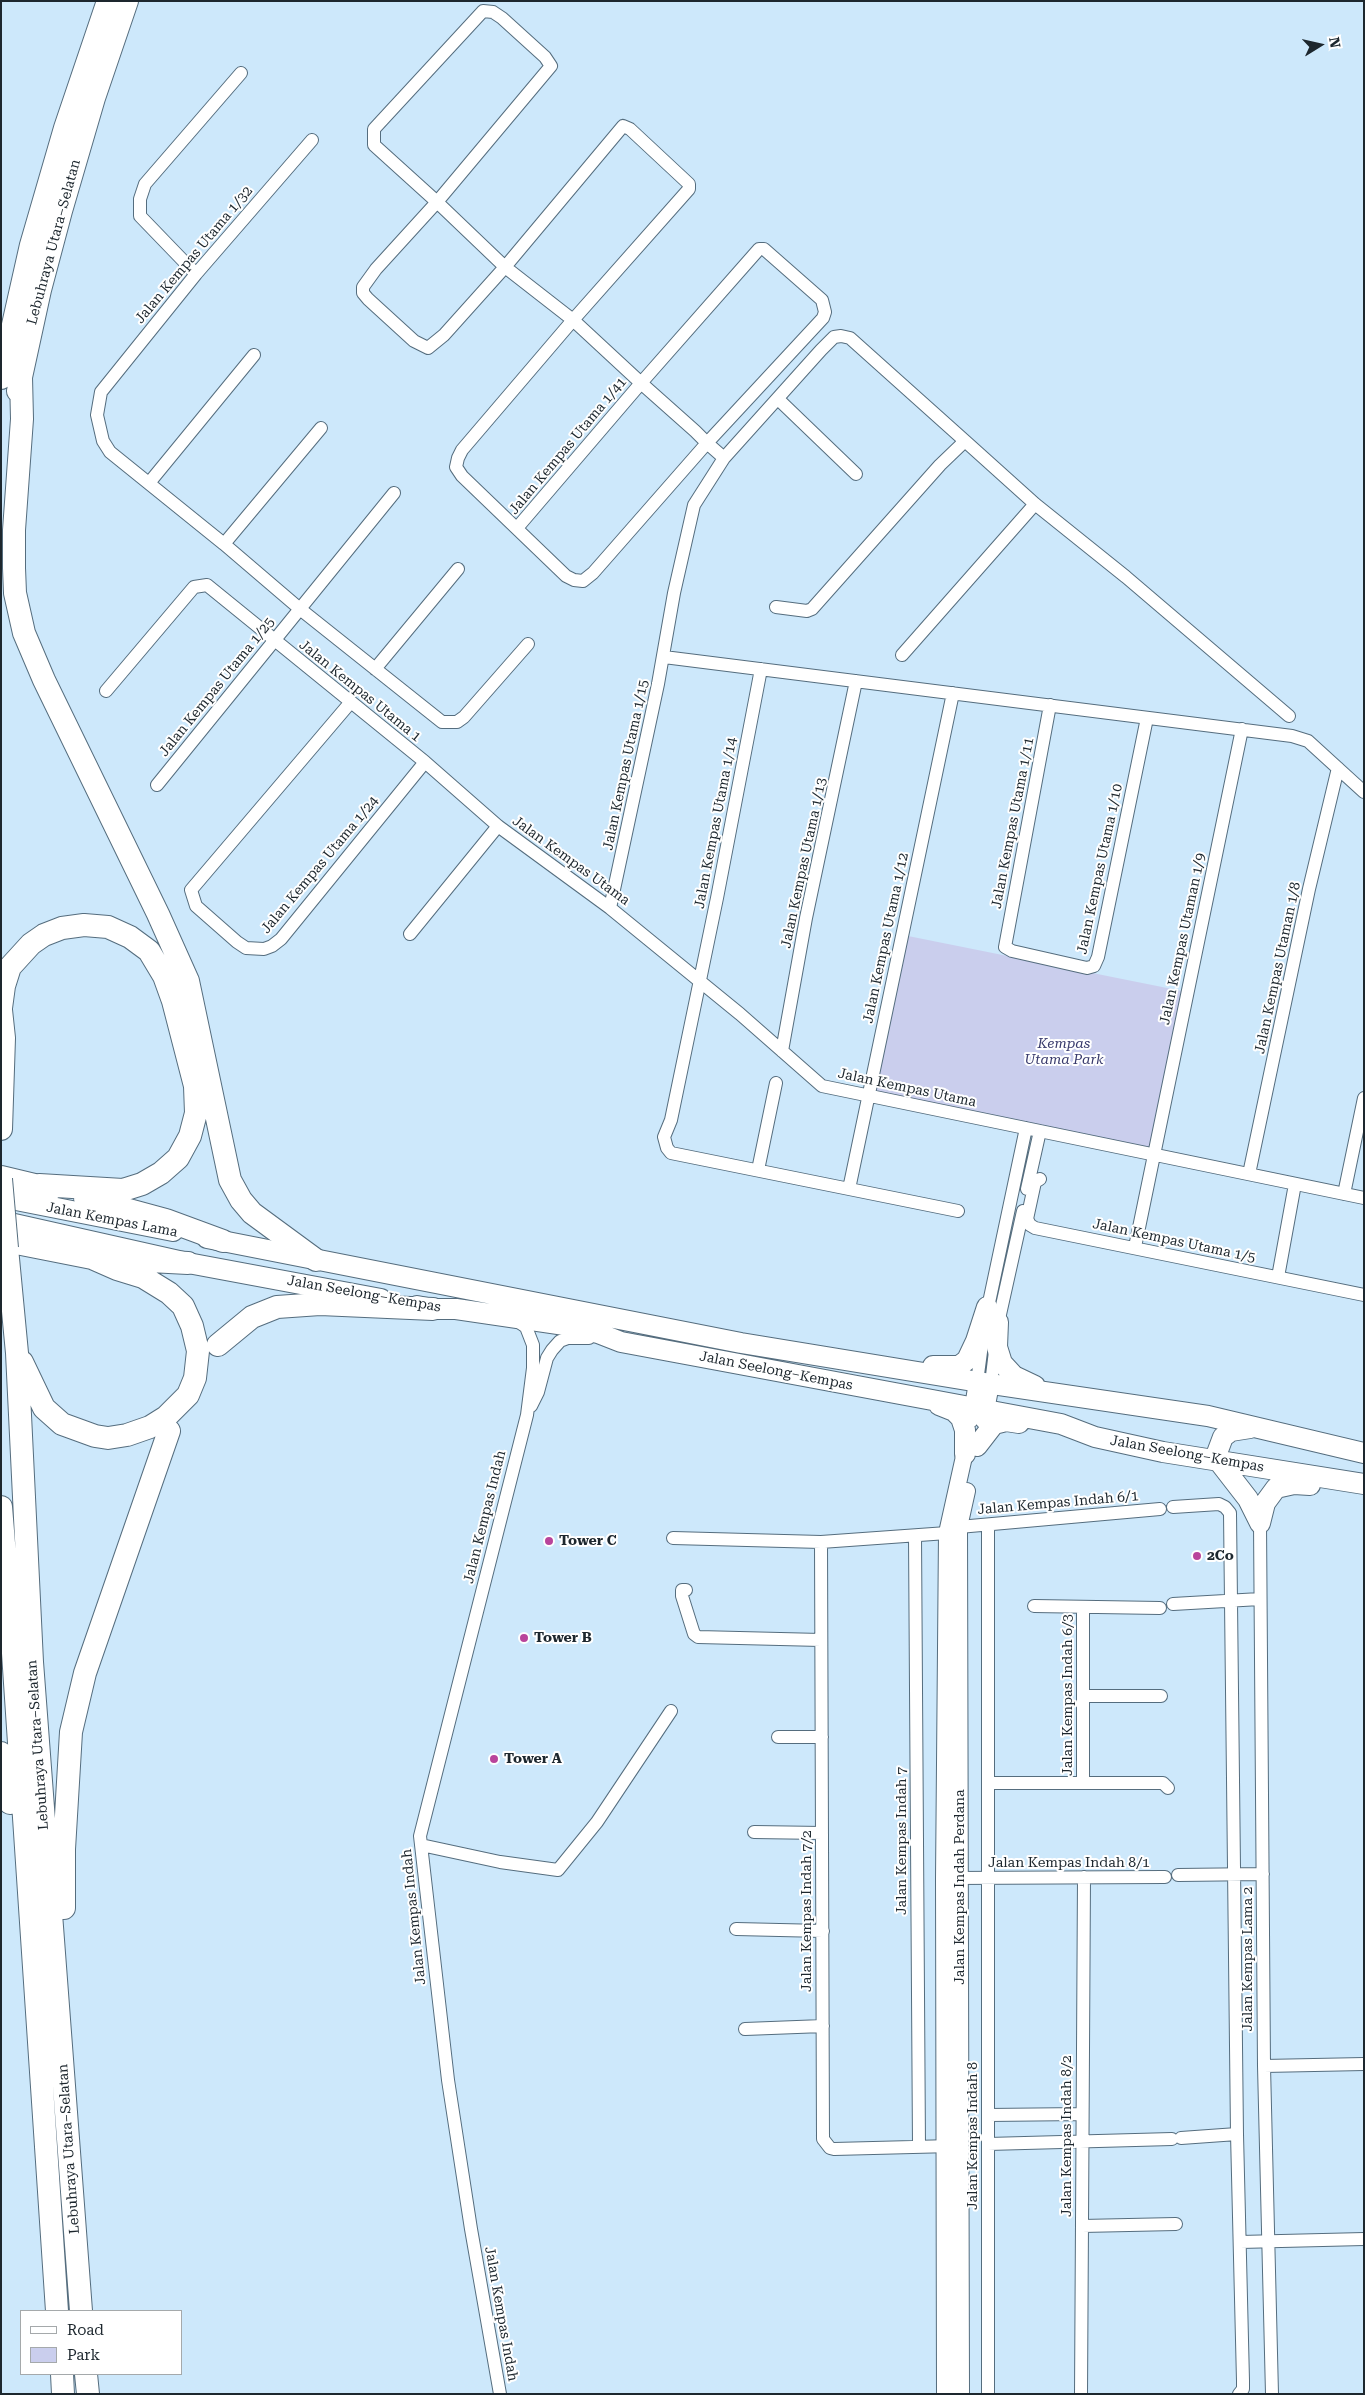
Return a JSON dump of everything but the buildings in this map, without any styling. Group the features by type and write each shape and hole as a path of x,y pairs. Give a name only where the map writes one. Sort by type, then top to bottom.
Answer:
{"highway":[{"name":"Lebuhraya Utara–Selatan","path":"1,488 6,375 36,226 65,128 108,1"},
{"name":"Lebuhraya Utara–Selatan","path":"6,375 40,290 94,98 127,1"},
{"path":"6,375 22,419 14,530 14,568 17,608 24,633 44,680 158,914 188,981 230,1180 241,1200 252,1213 316,1260"},
{"path":"1,1129 4,1038 1,1009 4,986 10,967 31,944 44,935 62,928 84,925 108,927 130,937 149,951 164,976 173,1001 195,1086 196,1113 190,1136 178,1158 161,1173 142,1184 123,1190 39,1185"},
{"name":"Lebuhraya Utara–Selatan","path":"1,1178 4,1244 17,1353 32,1662 82,2310"},
{"path":"1,1178 39,1185 166,1220 223,1241"},
{"path":"4,1244 92,1258 188,1263"},
{"path":"17,1353 44,1408 62,1424 95,1436 108,1438 127,1435 150,1427 166,1418 188,1395 195,1378 198,1351 192,1326 182,1306 169,1293 143,1277 117,1269 92,1258"},
{"path":"218,1345 252,1317 277,1307 320,1304 433,1308"},
{"path":"64,2080 64,1849 71,1732 85,1673 170,1430"},
{"name":"Lebuhraya Utara–Selatan","path":"1,1507 13,1653 28,1902 58,2310"},
{"path":"1,1753 28,1902"},
{"path":"62,2375 63,2394"},
{"path":"86,2375 88,2394"}],"main road":[{"name":"Jalan Kempas Lama","path":"1,1197 223,1241"},
{"name":"Jalan Kempas Lama","path":"1,1221 188,1263"},
{"name":"Jalan Seelong–Kempas","path":"223,1241 741,1342 984,1383 1208,1416 1364,1453"},
{"name":"Jalan Seelong–Kempas","path":"188,1263 433,1308 456,1308 565,1325 598,1333 622,1342 866,1388 981,1407 1061,1424 1095,1437 1163,1452 1217,1459 1364,1484"},
{"path":"741,1342 815,1344 904,1362 940,1367 959,1366 967,1360 993,1315"},
{"path":"993,1315 997,1348 1002,1362 1008,1371 1024,1382 1057,1394"},
{"path":"866,1388 954,1411 964,1422 971,1450"},
{"path":"971,1450 989,1428 994,1424 1006,1421 1095,1437"},
{"path":"1254,1428 1240,1428 1222,1437 1217,1459 1248,1499 1260,1523"},
{"path":"1260,1523 1269,1495 1283,1485 1364,1488"}],"street":[{"path":"707,443 583,581 574,580 566,576 462,476 456,466 462,450 573,320 689,189 689,184 628,127 623,126 505,267 434,344 428,348 421,346 368,299 363,292 363,287 376,269 437,202 551,67 550,61 493,12 482,11 374,129 373,142 378,150 437,202 505,267 573,320 724,458"},
{"path":"196,274 140,216 140,198 146,184 240,73"},
{"name":"Jalan Kempas Utama 1/32","path":"149,483 110,452 103,441 98,429 97,415 101,392 196,274 312,140"},
{"name":"Jalan Kempas Utama 1/41","path":"517,528 759,249 764,249 822,300 825,312 823,318 707,443"},
{"name":"Jalan Kempas Utama 1/15","path":"610,908 664,657 674,593 694,505 724,458 834,337 850,338 965,441"},
{"path":"254,355 149,483 435,718 450,723 464,717 528,644"},
{"path":"778,398 856,474"},
{"path":"224,544 321,428"},
{"path":"776,607 807,611 812,608 940,465 965,441 1035,504 1126,577 1289,716"},
{"name":"Jalan Kempas Utama 1/25","path":"157,785 394,493"},
{"path":"902,655 1035,504"},
{"path":"375,669 458,569"},
{"name":"Jalan Kempas Utama 1","path":"106,691 194,587 200,584 207,585 425,762 498,826"},
{"path":"664,657 1292,736 1308,741 1364,792"},
{"name":"Jalan Kempas Utama 1/14","path":"761,669 670,1120 664,1138 667,1148 671,1154 958,1211"},
{"name":"Jalan Kempas Utama 1/13","path":"782,1051 806,918 856,681"},
{"name":"Jalan Kempas Utama 1/12","path":"849,1189 953,693"},
{"name":"Jalan Kempas Utama 1/24","path":"350,703 191,890 196,906 237,942 246,948 264,949 281,939 425,762"},
{"name":"Jalan Kempas Utama 1/11","path":"1005,946 1050,705"},
{"name":"Jalan Kempas Utama 1/10","path":"1005,946 1012,951 1087,968 1094,966 1098,957 1147,718"},
{"name":"Jalan Kempas Utaman 1/9","path":"1136,1247 1242,729"},
{"name":"Jalan Kempas Utaman 1/8","path":"1249,1174 1309,889 1338,768"},
{"path":"410,934 498,826"},
{"name":"Jalan Kempas Utama","path":"498,826 610,908 822,1086 1364,1198"},
{"path":"758,1170 776,1083"},
{"path":"1344,1194 1364,1098"},
{"path":"984,1383 993,1315 1026,1128"},
{"path":"984,1383 993,1315 1016,1247 1040,1131"},
{"name":"Jalan Kempas Utama 1/5","path":"1040,1179 1035,1182 1027,1219 1030,1225 1364,1295"},
{"path":"1278,1277 1295,1184"},
{"path":"502,1316 523,1324 531,1338 534,1354 526,1415"},
{"path":"526,1415 538,1392 547,1358 560,1341 580,1337 622,1342"},
{"name":"Jalan Kempas Indah Perdana","path":"945,2394 952,2146 953,1530 981,1407 984,1383"},
{"name":"Jalan Kempas Indah","path":"500,2394 470,2229 448,2080 420,1836 526,1415"},
{"name":"Jalan Kempas Indah 6/1","path":"673,1538 821,1542 915,1536 988,1525 1219,1504 1230,1513 1230,1601"},
{"name":"Jalan Kempas Lama 2","path":"1260,1523 1264,2066 1272,2394"},
{"name":"Jalan Kempas Indah 8","path":"988,1525 988,2394"},
{"name":"Jalan Kempas Indah 7","path":"915,1536 919,2147"},
{"name":"Jalan Kempas Indah 7/2","path":"821,1542 823,2139 826,2144 834,2149 952,2146"},
{"path":"686,1590 682,1590 682,1596 694,1634 698,1637 822,1640"},
{"path":"1173,1604 1260,1599"},
{"path":"1230,1601 1237,2134 1244,2381 1240,2394"},
{"path":"1034,1606 1160,1608"},
{"name":"Jalan Kempas Indah 6/3","path":"1083,1607 1083,1783"},
{"path":"1083,1696 1161,1696"},
{"path":"421,1845 500,1862 558,1870 597,1822 671,1711"},
{"path":"778,1737 822,1737"},
{"path":"988,1783 1163,1783 1168,1788"},
{"path":"754,1832 822,1833"},
{"name":"Jalan Kempas Indah 8/1","path":"952,1878 1084,1878 1234,1873 1263,1874"},
{"name":"Jalan Kempas Indah 8/2","path":"1081,2394 1084,1878"},
{"path":"736,1929 823,1931"},
{"path":"745,2029 823,2026"},
{"path":"1264,2066 1364,2064"},
{"path":"988,2115 1082,2114"},
{"path":"988,2144 1082,2142 1237,2134"},
{"name":"Jalan Kempas Indah Perdana","path":"952,2146 961,2394"},
{"path":"1082,2226 1176,2224"},
{"path":"1240,2242 1364,2239"}],"green space":[{"name":"Kempas Utama Park","path":"903,935 1187,992 1154,1155 868,1095"}],"place":[{"name":"Tower C","path":"549,1541"},
{"name":"2Co","path":"1197,1556"},
{"name":"Tower B","path":"524,1638"},
{"name":"Tower A","path":"494,1759"}]}
